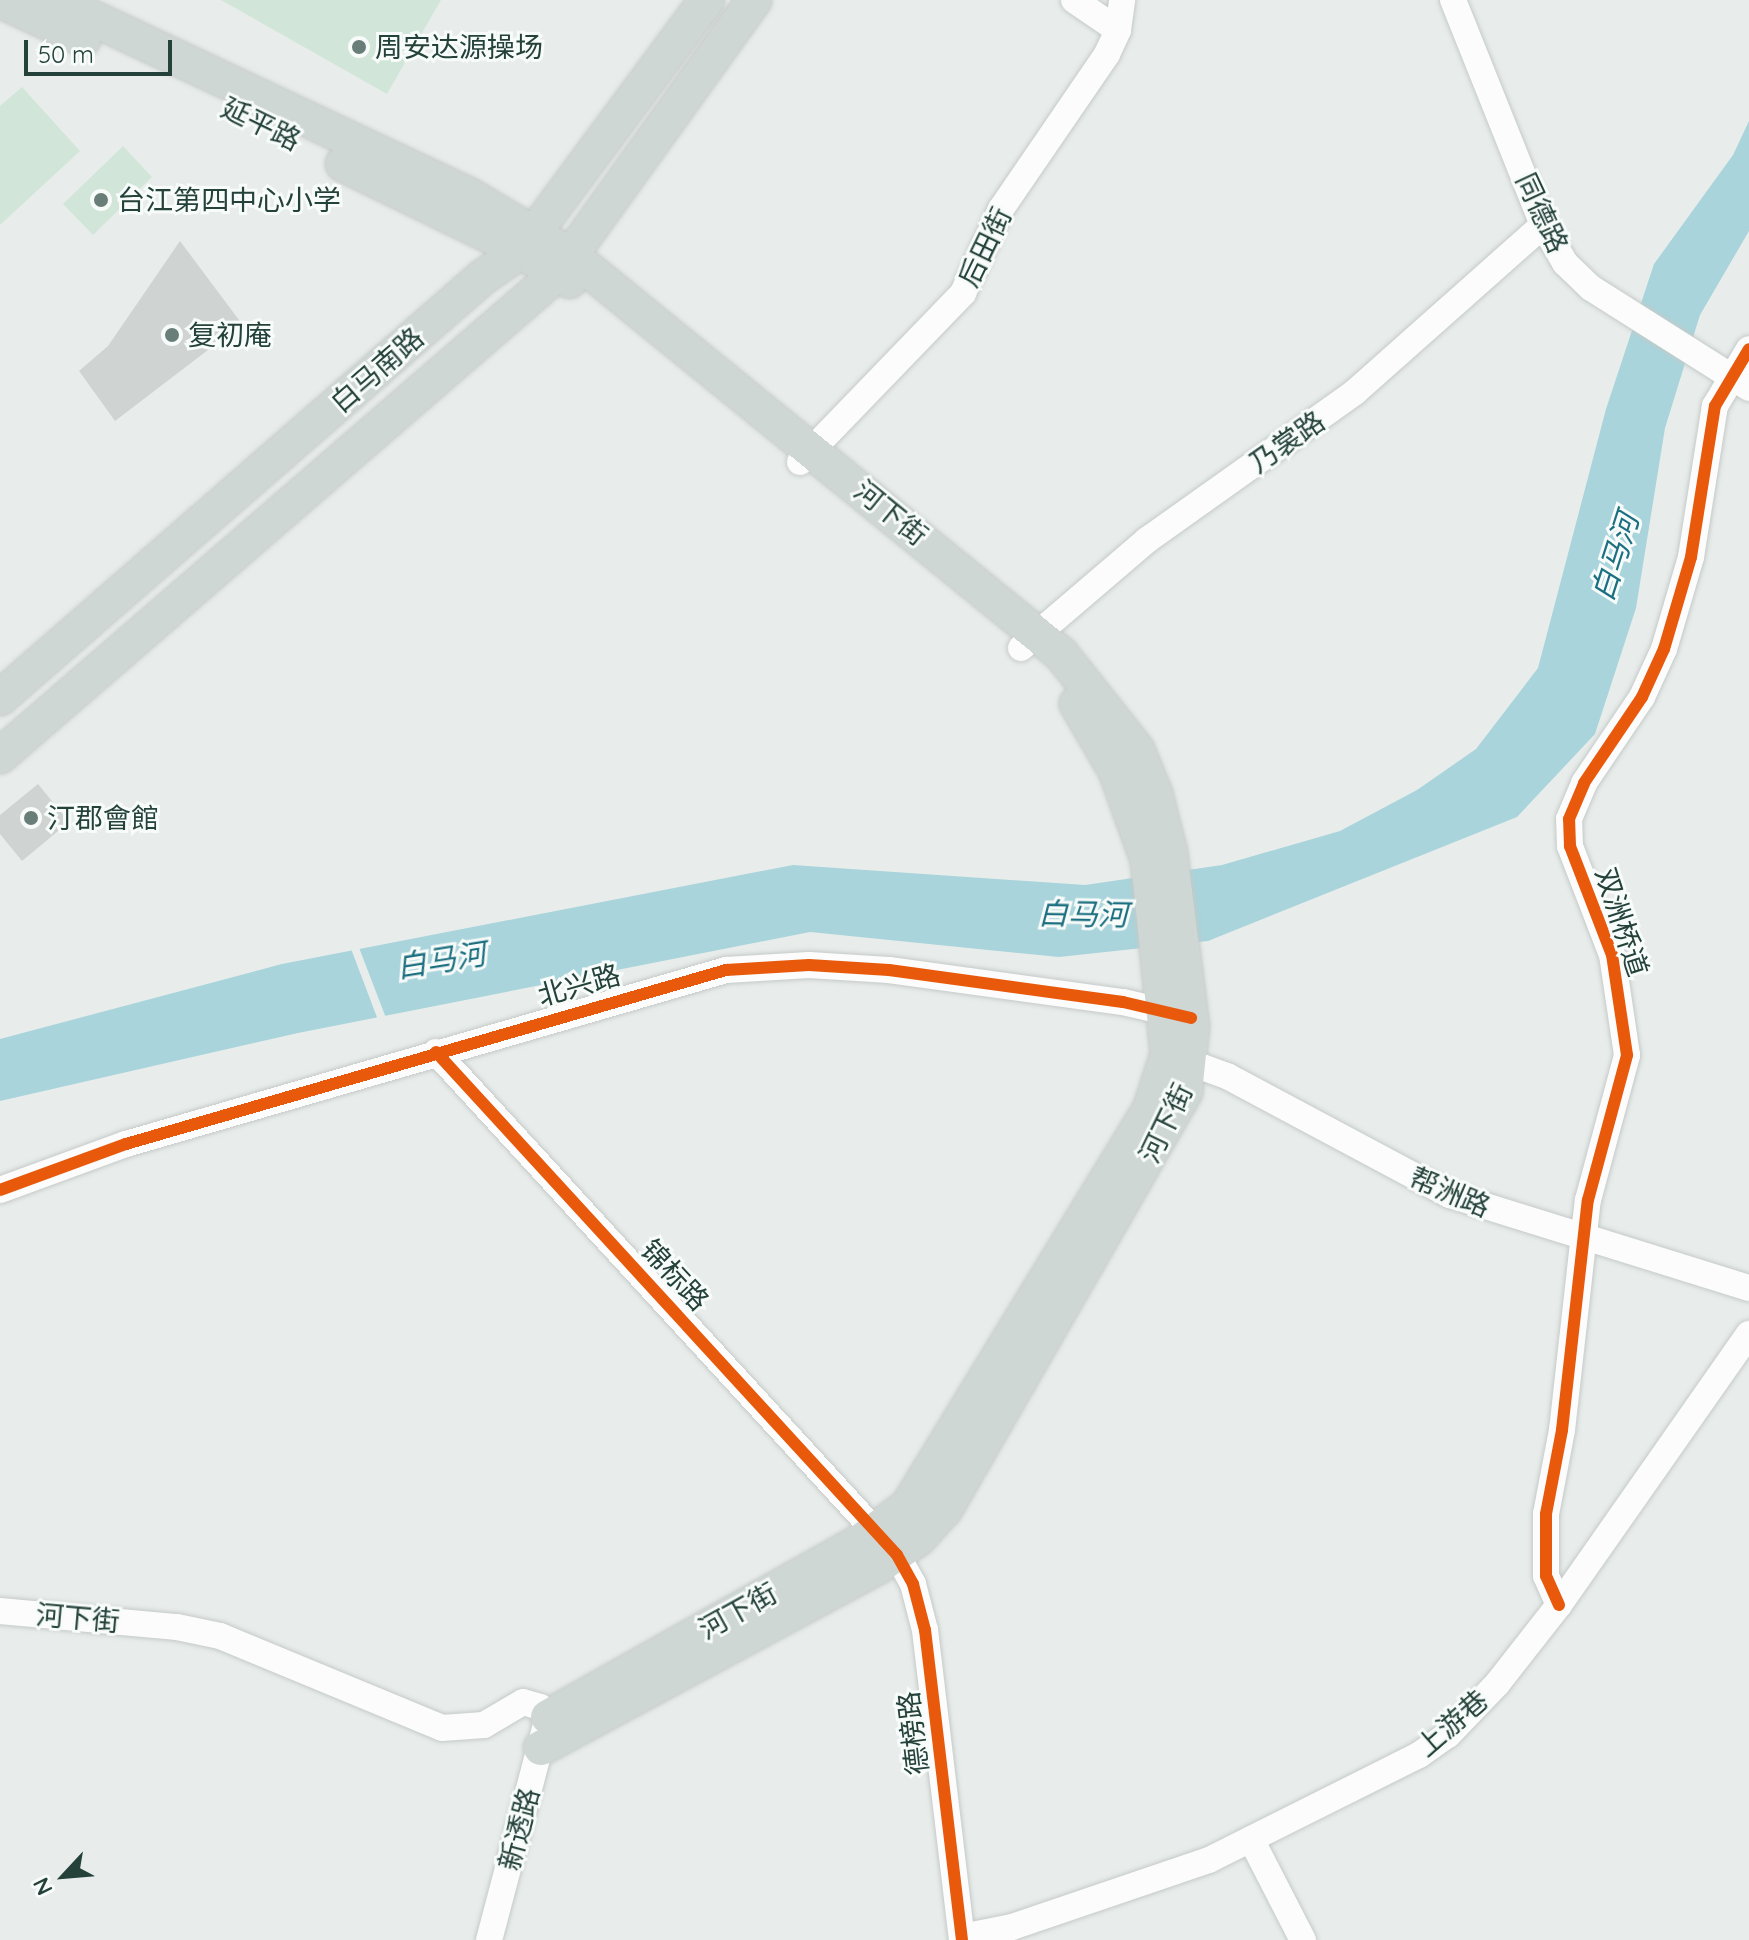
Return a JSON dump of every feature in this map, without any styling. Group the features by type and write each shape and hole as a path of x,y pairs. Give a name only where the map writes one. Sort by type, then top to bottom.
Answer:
{"main road":[{"name":"延平路","path":"0,0 529,241"},
{"name":"延平路","path":"54,0 529,241"},
{"name":"白马南路","path":"0,698 483,277 529,241 707,0"},
{"path":"0,756 565,265 754,0"},
{"name":"河下街","path":"529,241 565,265 806,456 1029,640 1094,729 1159,857 1180,1059 1026,1320 888,1543 544,1732"}],"street":[{"path":"1074,0 1118,30"},
{"name":"后田街","path":"806,456 963,293 1001,209 1089,85 1118,30 1122,0"},
{"name":"同德路","path":"1453,0 1543,225 1577,277 1740,382"},
{"name":"乃裳路","path":"1029,640 1147,540 1355,392 1543,225"},
{"name":"双洲桥道","path":"1559,1605 1546,1576 1544,1534 1588,1200 1623,1080 1627,1037 1612,955 1570,846 1569,819 1584,783 1642,697 1664,649 1691,557 1708,431 1740,382 1749,349"},
{"name":"北兴路","path":"0,1190 69,1162 436,1052 679,981 766,966 889,970 1175,997"},
{"name":"锦标路","path":"436,1052 888,1543"},
{"name":"帮洲路","path":"1180,1059 1450,1195 1749,1288"},
{"name":"上游巷","path":"962,1939 1150,1883 1251,1839 1419,1755 1448,1735 1497,1684 1559,1605 1749,1334"},
{"name":"德榜路","path":"888,1543 913,1584 925,1630 962,1939"},
{"name":"河下街","path":"0,1611 177,1627 220,1636 442,1728 484,1725 523,1702 540,1707 544,1732"},
{"name":"新透路","path":"489,1940 544,1732"},
{"path":"1251,1839 1303,1940"}],"green space":[{"name":"周安达源操场","path":"221,0 441,0 387,94"},
{"path":"22,87 80,151 0,225 0,106"},
{"path":"123,146 152,177 93,235 63,204"}],"water":[{"name":"白马河","path":"1749,121 1749,231 1700,315 1665,428 1636,608 1595,734 1517,817 1208,941 1059,957 810,932 298,1033 0,1101 0,1039 282,964 793,865 1085,885 1222,865 1340,831 1417,790 1476,749 1538,668 1606,409 1654,264 1733,155"}],"pier":[{"path":"358,945 386,1018 378,1020 350,946"}],"building":[{"name":"复初庵","path":"180,241 242,324 115,421 79,371 108,346"},
{"path":"38,784 69,822 22,861 0,834 0,815"}],"cycle path":[{"path":"1559,1605 1546,1576 1546,1514 1562,1430 1588,1200 1627,1055 1612,955 1570,846 1569,819 1584,783 1642,697 1664,649 1691,557 1715,406 1749,349"},
{"path":"0,1190 126,1144 726,970 809,965 889,970 1123,1002 1191,1018"},
{"path":"436,1052 897,1555 913,1584 925,1630 962,1940"}],"place":[{"name":"周安达源操场","path":"359,47"},
{"name":"台江第四中心小学","path":"101,200"},
{"name":"复初庵","path":"172,335"},
{"name":"汀郡會館","path":"31,818"}]}
